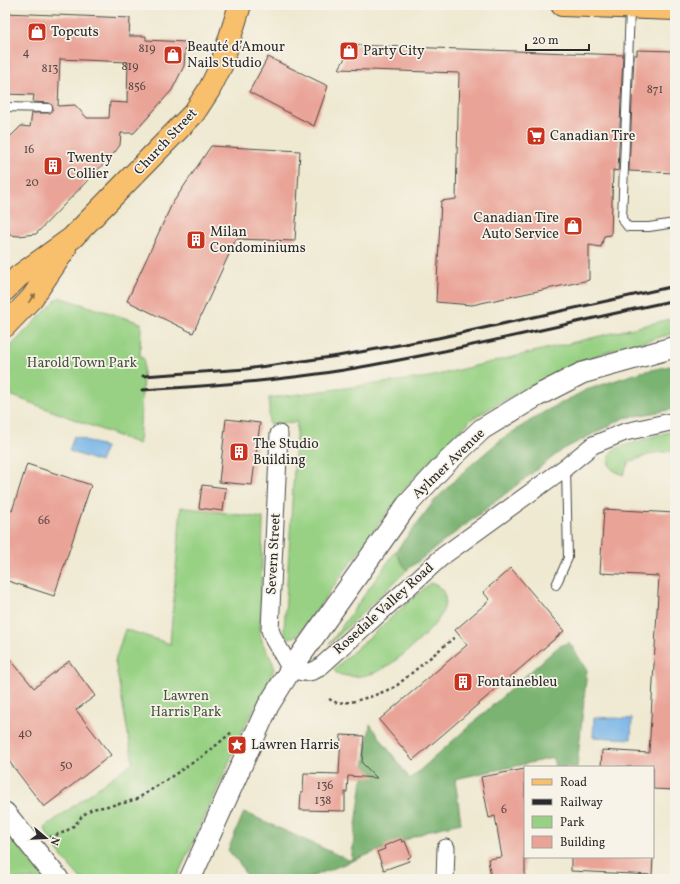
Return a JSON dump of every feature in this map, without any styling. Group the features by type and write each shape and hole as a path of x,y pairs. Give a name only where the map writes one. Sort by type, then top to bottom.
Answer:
{"main road":[{"name":"Church Street","path":"5,290 19,276 72,238 194,113 209,90 221,66 240,5"},
{"path":"562,5 675,10"},
{"name":"Church Street","path":"5,326 32,298 72,238"}],"street":[{"name":"Aylmer Avenue","path":"291,669 407,505 444,464 482,429 535,397 582,373 675,347"},
{"name":"Rosedale Valley Road","path":"291,669 311,673 319,668 443,556 566,467 593,445 618,434 675,421"},
{"name":"Severn Street","path":"279,434 270,630 274,640 291,669"},
{"path":"190,879 268,706 291,669"},
{"path":"5,812 58,879"},
{"path":"445,879 446,848"}],"lane":[{"path":"630,8 622,219 628,227 649,227 675,223"},
{"path":"5,107 48,108"},
{"path":"556,585 568,558 566,467"}],"path":[{"path":"329,699 338,703 351,702 373,696 395,687 456,636"},
{"path":"44,839 65,832 92,809 124,804 137,799 206,754 238,727"}],"green space":[{"name":"Harold Town Park","path":"59,297 141,323 140,356 144,359 139,444 5,393 5,352"},
{"path":"675,318 675,333 603,353 530,386 473,418 412,479 297,636 289,638 286,636 284,631 297,422 269,424 269,398 429,377"},
{"path":"675,365 675,409 624,418 562,450 407,570 395,552 435,500 465,470 503,438 544,412 586,390 641,372"},
{"path":"675,431 675,451 654,453 629,462 623,475 613,470 609,465 609,457 614,449"},
{"name":"Lawren Harris Park","path":"181,507 263,518 260,634 263,644 273,663 274,669 263,694 245,725 176,879 81,879 50,840 45,827 133,762 115,661 125,629 170,644"},
{"path":"395,552 407,570 328,646"},
{"path":"430,583 438,586 443,592 445,597 445,605 440,617 428,632 400,657 382,670 355,676 345,676 336,673 334,669"},
{"path":"569,642 587,670 577,766 555,766 553,758 455,779 461,823 431,830 306,879 248,879 240,864 228,850 244,812 351,861 370,724 410,779 558,647"},
{"path":"5,830 45,879 5,879"}],"water":[{"path":"74,436 106,447 100,462 69,451"},
{"path":"594,717 632,719 631,739 593,737"}],"building":[{"path":"5,13 130,18 129,36 146,36 146,40 186,42 184,66 172,90 134,133 121,133 120,145 115,152 36,234 18,236 11,235 5,227 5,142 21,126 30,127 32,113 50,113 53,108 49,103 33,102 34,95 5,94","holes":["60,59 128,62 127,103 110,102 109,118 87,118 75,105 58,106"]},
{"name":"Canadian Tire","path":"352,45 623,55 618,171 613,170 611,235 604,236 601,247 589,245 589,280 472,305 436,302 441,201 456,199 459,73 339,69"},
{"path":"637,50 675,51 675,173 629,171 634,55 637,55"},
{"path":"268,57 328,86 314,126 249,92"},
{"name":"Milan Condominiums","path":"211,146 300,151 295,241 236,239 193,333 127,301 172,204"},
{"name":"The Studio Building","path":"226,419 260,423 252,485 219,482"},
{"path":"27,464 91,485 54,596 5,580 5,508 12,511"},
{"path":"202,485 226,488 223,511 199,508"},
{"path":"604,509 675,513 675,790 654,789 654,766 601,766 602,750 649,753 659,576 600,573"},
{"name":"Fontainebleu","path":"511,568 564,631 413,760 379,720 467,645 455,630 490,600 483,592"},
{"path":"5,653 34,688 69,661 95,696 76,710 111,755 44,807 5,756"},
{"path":"341,735 364,736 362,763 377,778 348,776 347,792 345,792 345,811 300,810 304,773 339,774"},
{"path":"524,769 525,879 491,879 488,859 502,857 495,816 489,818 481,777"},
{"path":"401,839 402,842 405,841 411,856 408,858 409,861 384,870 377,852 385,849 384,846"},
{"path":"571,858 653,858 652,875 571,871"}],"railway":[{"path":"143,376 246,369 338,356 438,338 675,286"},
{"path":"142,390 243,383 386,363 675,300"}],"place":[{"name":"Topcuts","path":"37,32"},
{"name":"Party City","path":"349,51"},
{"name":"Beauté d’Amour Nails Studio","path":"173,55"},
{"name":"Canadian Tire","path":"536,136"},
{"name":"Twenty Collier","path":"53,166"},
{"name":"Canadian Tire Auto Service","path":"573,226"},
{"name":"Milan Condominiums","path":"196,240"},
{"name":"The Studio Building","path":"239,452"},
{"name":"Fontainebleu","path":"463,682"},
{"name":"Lawren Harris","path":"237,745"}]}
